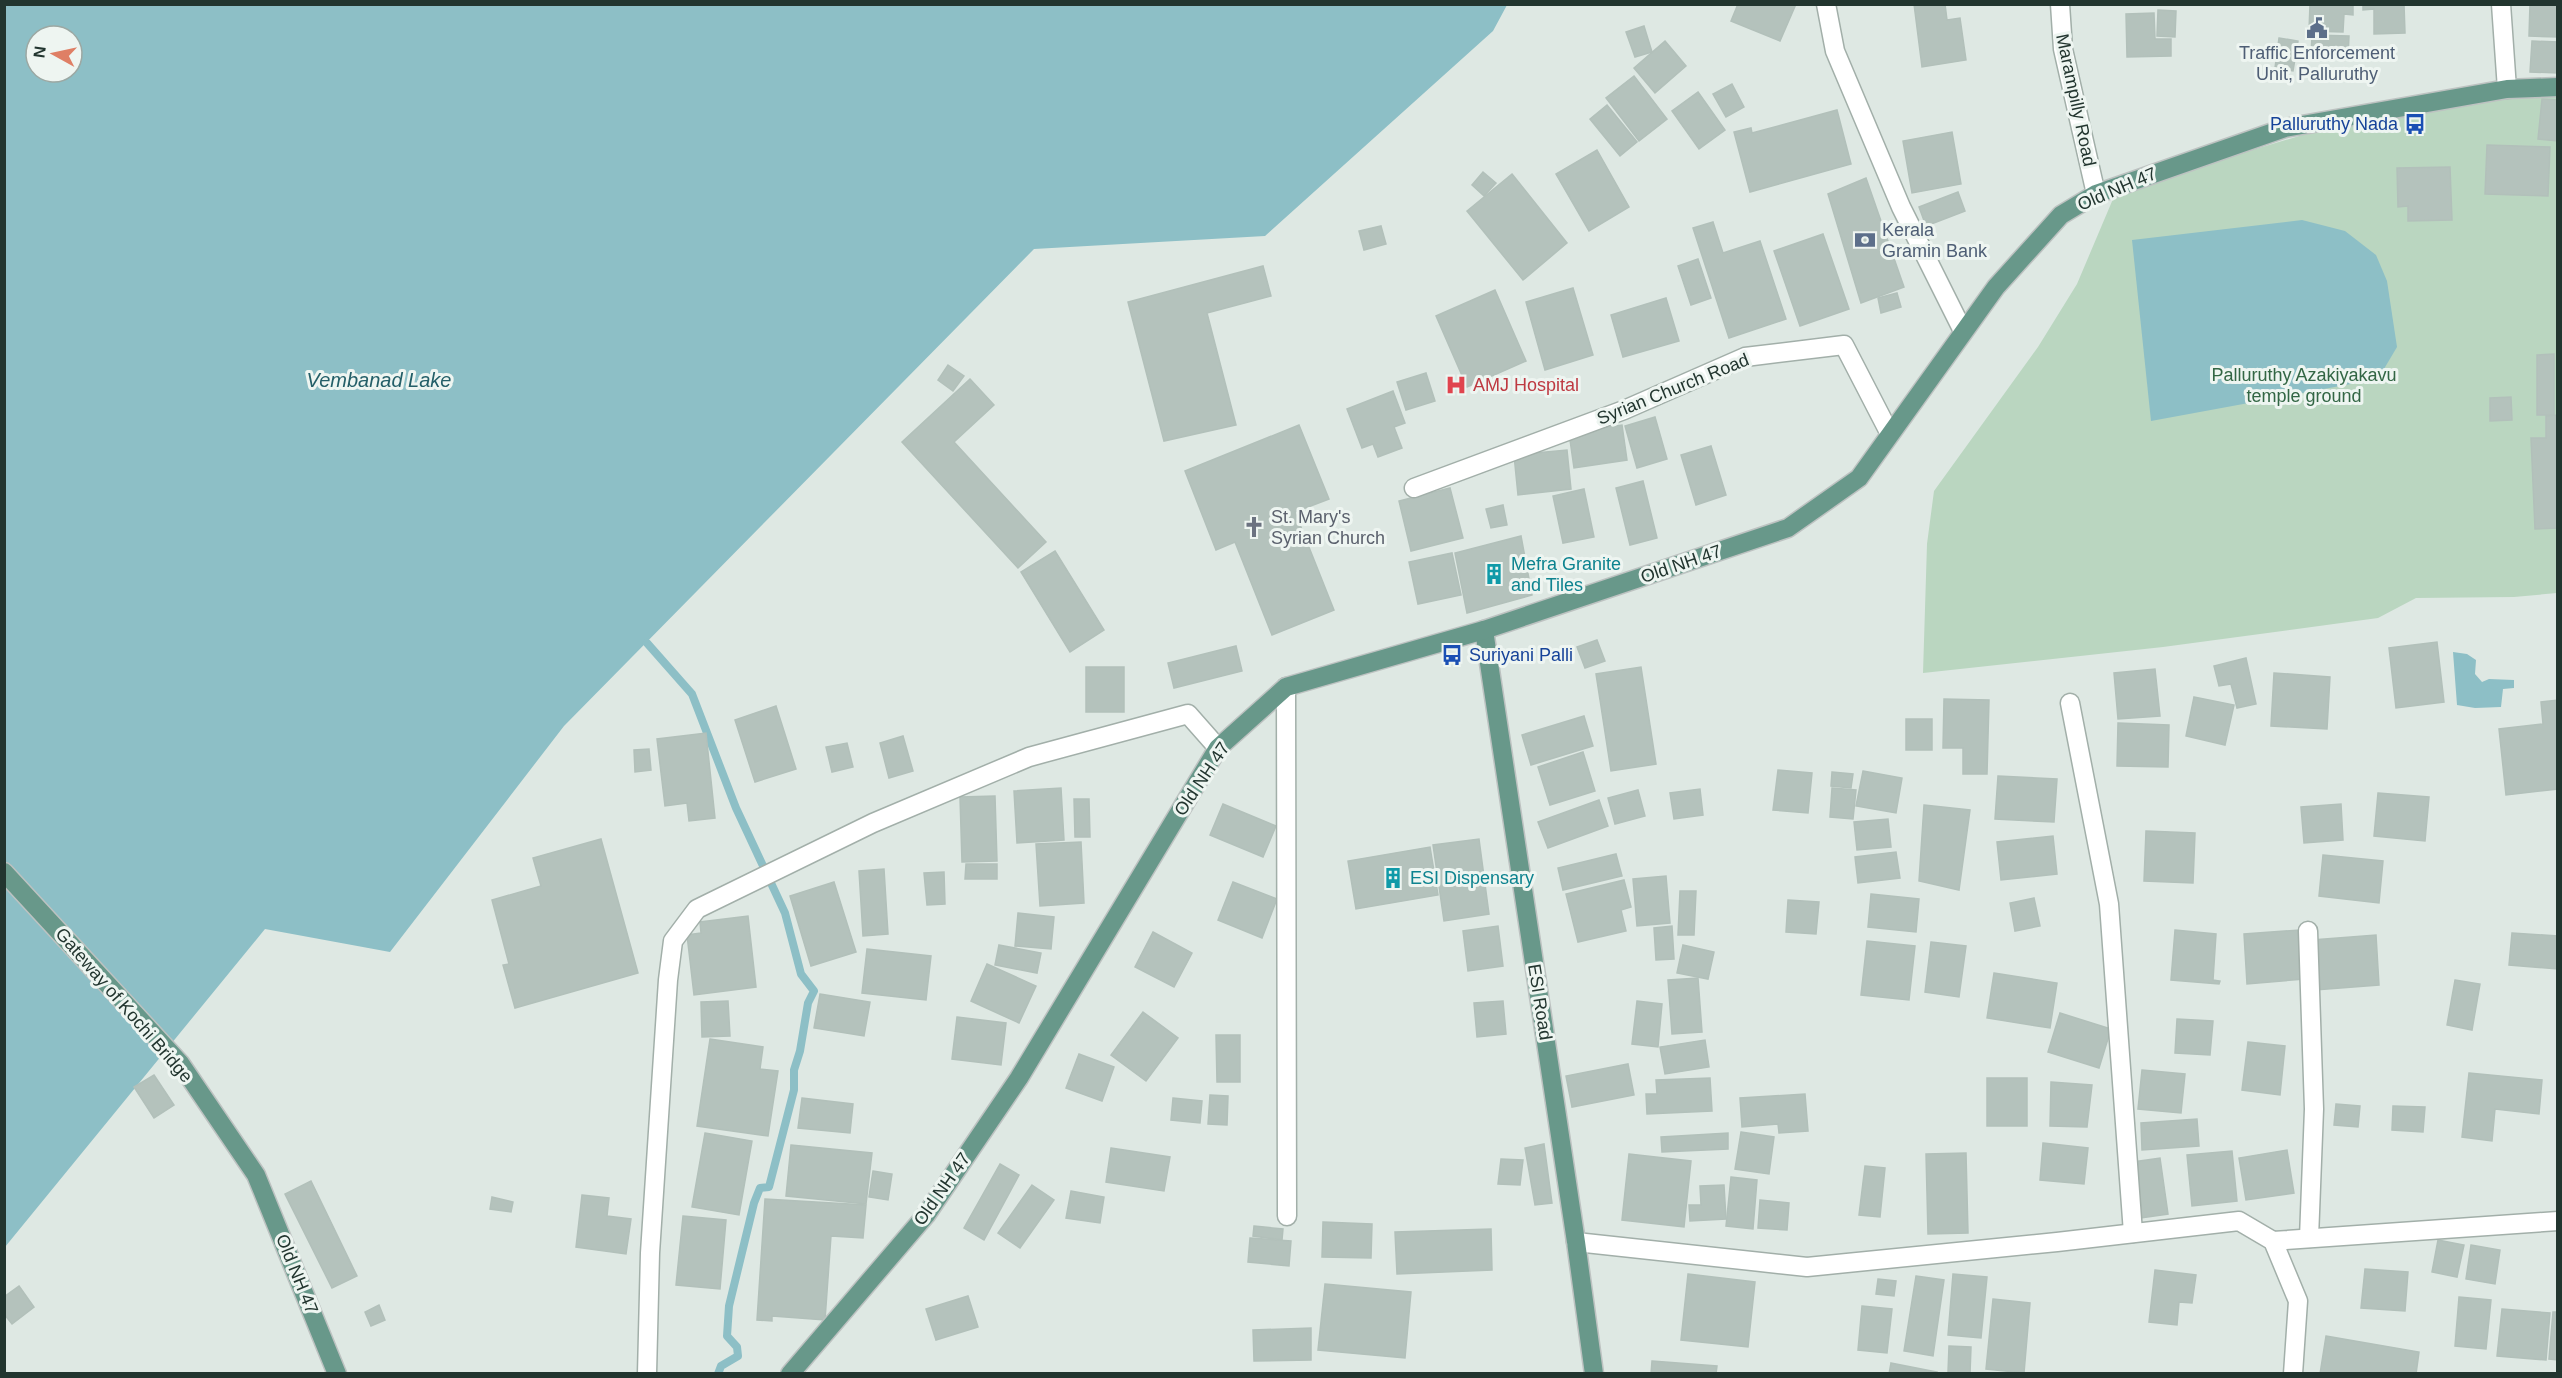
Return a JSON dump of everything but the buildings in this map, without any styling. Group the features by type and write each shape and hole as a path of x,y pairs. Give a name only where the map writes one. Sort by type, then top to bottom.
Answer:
{"main road":[{"name":"Old NH 47","path":"790,1374 926,1215 1018,1078 1218,748 1286,687 1484,630 1788,528 1858,478 1996,287 2061,215 2096,194 2284,128 2507,89 2558,87"},
{"name":"ESI Road","path":"1484,630 1594,1374"},
{"name":"Gateway of Kochi Bridge","path":"4,872 180,1063 256,1175"},
{"name":"Old NH 47","path":"256,1175 337,1374"}],"street":[{"path":"1826,4 1835,51 1901,207 1963,332"},
{"name":"Marampilly Road","path":"2060,4 2063,49 2096,194"},
{"path":"2501,4 2507,89"},
{"name":"Syrian Church Road","path":"1414,488 1624,410 1745,357 1844,345 1890,434"},
{"path":"1286,687 1287,1216"},
{"path":"2070,703 2109,904 2133,1233"},
{"path":"647,1374 650,1253 668,980 674,941 697,909 873,823 1029,757 1188,714 1218,748"},
{"path":"2308,930 2314,1109 2309,1238"},
{"path":"1576,1242 1807,1267 2239,1221 2273,1240 2558,1221"},
{"path":"2273,1240 2298,1301 2293,1374"}],"green space":[{"name":"Palluruthy Azakiyakavu temple ground","path":"2557,82 2557,593 2514,597 2416,598 2378,618 2163,647 1923,673 1927,544 1934,491 2038,347 2077,284 2113,199 2196,167 2319,130"}],"water":[{"name":"Vembanad Lake","path":"5,5 1507,5 1493,31 1265,236 1034,249 564,726 390,952 265,929 5,1247"},
{"path":"2302,220 2345,231 2376,255 2387,281 2397,347 2378,379 2151,421 2132,240"},
{"path":"2453,652 2467,654 2476,660 2475,674 2482,682 2489,679 2514,680 2514,688 2503,689 2501,707 2475,708 2457,705"}],"waterway":[{"path":"647,643 692,694 736,808 785,913 801,974 814,991 808,1003 800,1051 794,1070 794,1090 769,1187 760,1188 754,1203 729,1306 727,1336 737,1347 738,1356 721,1366 718,1374"}],"place":[{"name":"Traffic Enforcement Unit, Palluruthy","path":"2317,28"},
{"name":"Palluruthy Nada","path":"2415,124"},
{"name":"Kerala Gramin Bank","path":"1865,240"},
{"name":"AMJ Hospital","path":"1456,385"},
{"name":"St. Mary's Syrian Church","path":"1254,527"},
{"name":"Mefra Granite and Tiles","path":"1494,574"},
{"name":"Suriyani Palli","path":"1452,655"},
{"name":"ESI Dispensary","path":"1393,878"}]}
